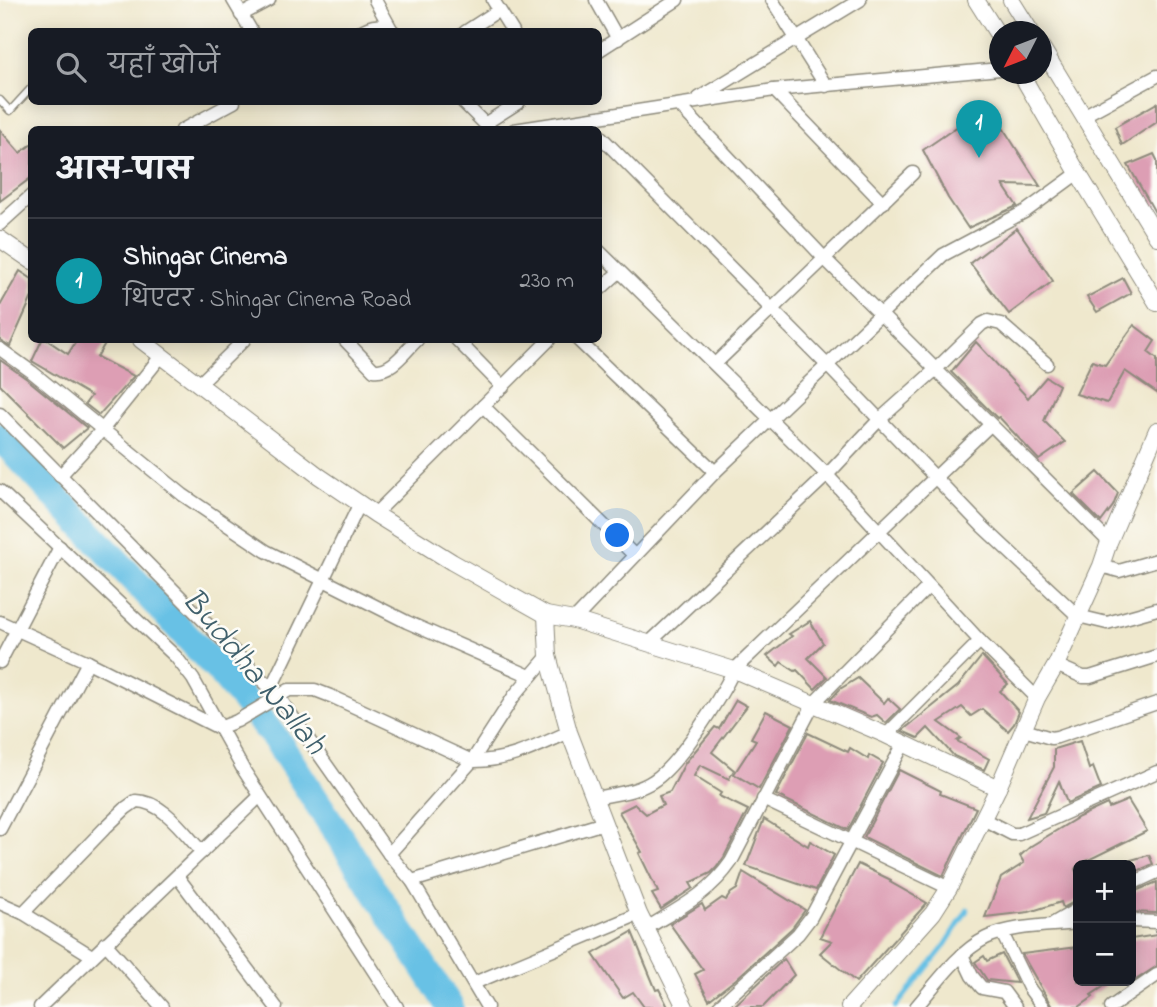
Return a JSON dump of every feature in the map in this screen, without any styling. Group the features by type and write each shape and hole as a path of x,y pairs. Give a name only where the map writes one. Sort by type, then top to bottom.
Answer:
{"street":[{"path":"233,0 249,28"},
{"path":"241,15 269,0"},
{"path":"375,0 391,28"},
{"path":"596,0 618,38"},
{"path":"602,48 677,0"},
{"path":"772,0 826,86"},
{"path":"685,104 797,40 860,0"},
{"path":"976,0 989,21"},
{"path":"1011,0 1024,21"},
{"path":"470,28 496,5 510,28"},
{"path":"367,28 372,25 387,28"},
{"path":"1052,67 1157,237"},
{"path":"539,126 775,90 989,70"},
{"path":"1083,116 1157,76"},
{"path":"1027,84 1157,303"},
{"path":"775,90 883,203"},
{"path":"685,104 825,259 1109,542"},
{"path":"189,126 228,105"},
{"path":"466,105 489,126 515,105"},
{"path":"584,119 590,126"},
{"path":"602,138 1022,566 1082,617 1100,622 1117,622 1157,609"},
{"path":"715,364 914,173"},
{"path":"573,620 715,472 943,255 1026,211 1078,173"},
{"path":"0,224 28,199"},
{"path":"0,239 28,258"},
{"path":"602,254 827,475 980,642 1037,698"},
{"path":"602,287 619,272"},
{"path":"649,643 827,475 880,420 988,321 1001,324 1047,364"},
{"path":"145,343 319,476 452,562 546,615 573,620 734,670 886,735 998,788"},
{"path":"198,384 241,343"},
{"path":"348,343 378,371 390,366 414,343"},
{"path":"460,343 503,387"},
{"path":"375,514 546,343"},
{"path":"581,343 715,472"},
{"path":"0,349 183,495 267,551 407,622 530,676"},
{"path":"60,476 102,430 162,355"},
{"path":"483,405 634,555"},
{"path":"0,414 273,695 389,854 412,881 487,1007"},
{"path":"595,799 653,782 664,772 718,701 734,670 990,425"},
{"path":"849,1007 933,913 990,823 998,788 1030,732 1037,698 1061,667 1082,617 1109,568 1109,542 1157,430"},
{"path":"1,495 176,657 193,679 260,796 397,1007"},
{"path":"273,695 322,579 360,503"},
{"path":"0,662 60,547"},
{"path":"1109,568 1157,560"},
{"path":"474,983 643,921 709,889 720,879 731,862 814,703 929,586"},
{"path":"546,615 548,656 569,732 643,921 685,1007"},
{"path":"0,622 88,662 219,728 237,721 273,695 289,690 314,690 472,761 491,762 503,759 569,732"},
{"path":"886,735 980,642"},
{"path":"389,854 472,761 514,696 548,656"},
{"path":"1061,667 1083,677 1109,673 1157,656"},
{"path":"0,829 88,662"},
{"path":"1030,732 1051,738 1157,703"},
{"path":"718,1007 798,934 821,900 903,745"},
{"path":"990,823 1012,834 1028,831 1157,772"},
{"path":"46,1005 105,943 260,796"},
{"path":"763,799 949,888"},
{"path":"23,913 105,828 136,801 152,804 202,852"},
{"path":"412,881 604,824"},
{"path":"1136,882 1157,872"},
{"path":"177,876 276,1007"},
{"path":"0,902 23,913 92,956"},
{"path":"1047,926 1073,912"},
{"path":"1136,921 1157,922"},
{"path":"935,1007 919,1003 962,955 986,938 1002,933 1073,923"},
{"path":"1002,933 1029,988 1043,1007"},
{"path":"105,943 162,1007"},
{"path":"962,955 972,976 982,988 1004,992 1015,1007"},
{"path":"1111,1007 1157,975"}],"lane":[{"path":"0,100 10,111 28,91"}],"building":[{"path":"1157,103 1157,122 1122,145 1115,127"},
{"path":"991,109 1040,186 1003,185 1017,206 968,228 948,198 923,150 964,122 967,127 976,115"},
{"path":"0,130 20,153 28,147 28,180 0,201"},
{"path":"1154,154 1157,160 1157,216 1128,165"},
{"path":"1017,228 1053,281 1009,314 970,263"},
{"path":"20,271 28,276 28,306 10,346 0,340 0,306"},
{"path":"1123,278 1131,293 1097,312 1087,297"},
{"path":"1134,325 1155,341 1148,352 1157,359 1157,393 1125,371 1107,403 1076,394 1092,361 1105,365"},
{"path":"976,342 1028,398 1046,377 1059,385 1044,421 1065,442 1039,460 999,417 951,372"},
{"path":"41,343 52,343 68,354 75,343 105,343 97,357 134,376 99,415 85,404 91,396 32,361"},
{"path":"0,360 87,428 63,448 0,385"},
{"path":"1098,472 1118,493 1113,506 1101,522 1073,494"},
{"path":"810,621 823,643 808,658 827,677 815,689 797,670 781,662 778,666 767,656 792,636 789,634"},
{"path":"982,656 1008,684 1000,691 1019,712 1014,724 1008,731 982,709 971,716 962,707 939,722 961,738 957,741 989,759 984,770 954,756 928,728 918,738 902,731 958,686"},
{"path":"858,678 884,703 888,698 900,709 886,723 877,715 871,717 830,700 840,689"},
{"path":"736,700 747,706 712,752 734,770 729,779 700,765 694,776 721,793 719,796 748,810 716,868 690,883 693,888 661,909 652,894 658,892 639,853 642,852 619,812 635,804 646,814 663,805 659,796 670,792 685,763 715,727 719,729"},
{"path":"766,711 793,725 759,789 734,774 756,740 751,738"},
{"path":"808,733 848,752 850,748 868,759 869,755 883,763 848,830 776,795"},
{"path":"1080,741 1089,769 1093,767 1101,788 1067,803 1059,781 1044,813 1027,818 1054,767 1054,749"},
{"path":"899,770 941,791 940,794 976,808 943,876 864,837"},
{"path":"1128,800 1147,831 1088,860 1073,860 1073,903 1063,908 1061,902 1029,912 985,917 1001,878 1024,863 1020,856 1031,846 1079,817 1107,804 1109,808"},
{"path":"764,819 808,846 810,841 834,855 816,890 746,866"},
{"path":"1149,855 1153,864 1136,872 1136,860 1131,860"},
{"path":"858,864 891,880 890,882 927,903 856,982 820,953 832,941 820,937"},
{"path":"743,872 805,910 792,928 709,1000 695,974 703,970 670,924 702,904 705,910 722,898 726,900 737,889"},
{"path":"1157,882 1157,913 1136,912 1136,891"},
{"path":"632,932 656,990 659,989 668,1007 644,1007 633,992 623,998 593,954"},
{"path":"1157,935 1157,966 1136,980 1136,938"},
{"path":"1073,948 1073,986 1104,986 1079,1007 1052,1007 1022,954"},
{"path":"1002,954 1017,983 987,980 975,962 984,956 987,961"},
{"path":"784,959 794,975 763,1007 733,1007"}],"waterway":[{"name":"Buddha Nallah","path":"0,437 223,675 276,739 450,1007"},
{"path":"896,1007 944,947 968,909"}],"place":[{"name":"Shingar Cinema","path":"979,158"}]}
